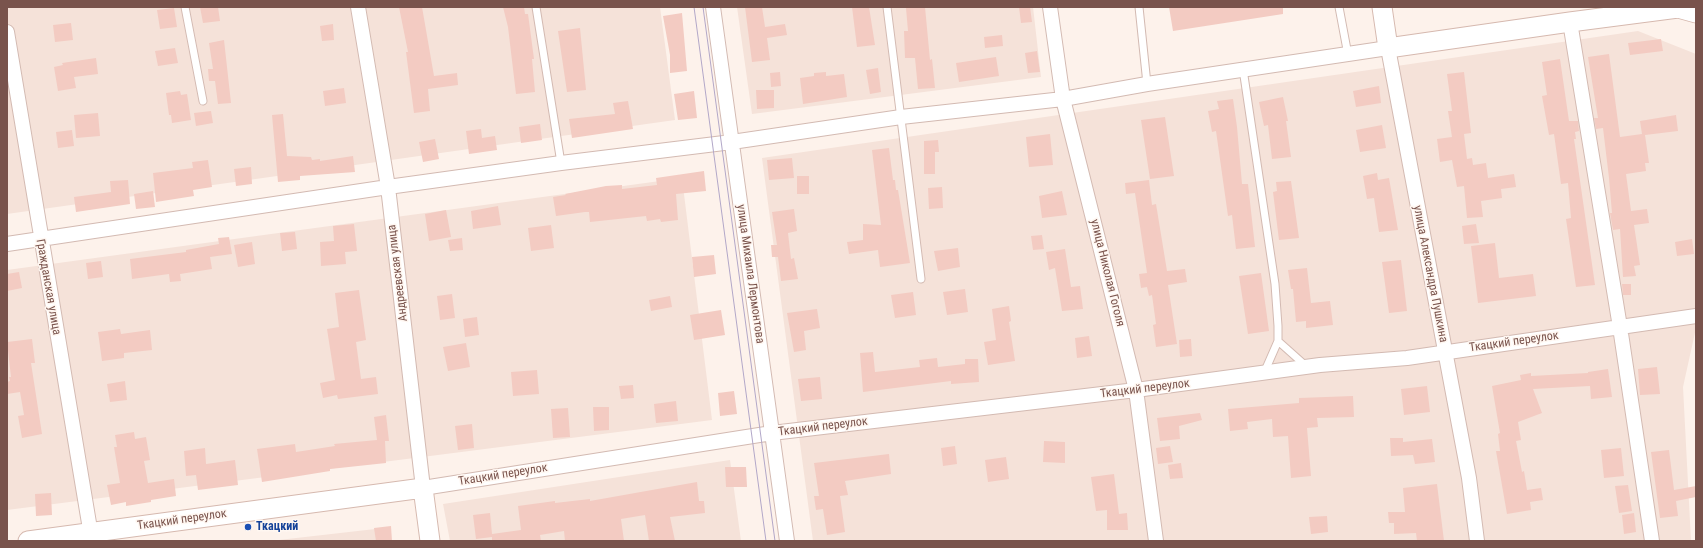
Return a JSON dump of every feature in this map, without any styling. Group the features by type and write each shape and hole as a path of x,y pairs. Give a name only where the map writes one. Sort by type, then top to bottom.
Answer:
{"street":[{"name":"Андреевская улица","path":"358,7 388,187 430,541"},
{"name":"улица Михаила Лермонтова","path":"713,7 787,541"},
{"name":"улица Николая Гоголя","path":"1050,7 1064,99 1136,390 1156,541"},
{"name":"улица Александра Пушкина","path":"1382,7 1388,48 1469,478 1477,541"},
{"path":"7,244 388,187 561,163 732,142 901,117 1064,99 1243,69 1570,22 1678,8 1696,13"},
{"path":"1570,22 1620,327 1652,541"},
{"name":"Гражданская улица","path":"7,32 40,239 91,536"},
{"name":"Ткацкий переулок","path":"28,541 91,536 423,488 772,433 1136,390 1307,367 1370,362 1696,316"}],"lane":[{"path":"185,7 203,101"},
{"path":"536,7 561,163"},
{"path":"887,7 921,279"},
{"path":"1139,7 1147,84"},
{"path":"1339,7 1348,55"},
{"path":"1243,69 1275,284 1278,341 1264,373"},
{"path":"1278,341 1307,367"}],"shaded area":[{"path":"7,7 660,7 675,120 7,214"},
{"path":"737,7 1033,7 1041,77 752,114"},
{"path":"1638,31 1696,54 1696,328 1683,387 1691,541 813,541 762,158"},
{"path":"682,178 712,420 7,510 7,270"},
{"path":"730,460 741,541 450,541 443,504"},
{"path":"384,528 386,541 270,541"}],"building":[{"path":"200,7 218,7 220,21 203,23"},
{"path":"399,7 422,7 434,76 457,73 458,85 428,89 430,111 414,113 406,52 408,52"},
{"path":"503,7 524,7 525,14 528,14 534,59 532,59 535,92 516,94 508,27"},
{"path":"745,7 762,7 765,27 785,24 787,35 767,38 770,60 752,62"},
{"path":"852,7 869,7 875,45 857,47"},
{"path":"925,7 930,60 932,59 935,88 918,89 915,58 905,58 904,31 908,31 906,8"},
{"path":"1019,7 1030,7 1032,22 1021,23"},
{"path":"1169,7 1283,7 1283,14 1173,31"},
{"path":"174,8 177,27 160,29 157,10"},
{"path":"682,13 687,71 670,73 670,55 663,16"},
{"path":"71,23 73,40 55,42 53,25"},
{"path":"333,24 334,40 322,41 320,26"},
{"path":"580,28 586,90 567,92 558,31"},
{"path":"1002,35 1003,46 985,48 984,37"},
{"path":"1661,39 1663,51 1630,55 1628,43"},
{"path":"224,40 231,103 218,104 215,81 209,81 208,69 213,69 209,43"},
{"path":"175,48 178,63 158,66 155,51"},
{"path":"1037,51 1040,72 1028,73 1025,53"},
{"path":"1609,54 1620,137 1642,134 1640,121 1676,115 1678,131 1645,135 1649,163 1645,163 1646,171 1626,174 1631,211 1647,209 1649,223 1634,225 1640,265 1634,266 1636,276 1623,277 1620,229 1613,230 1610,213 1612,213 1603,128 1596,129 1594,118 1598,118 1588,57"},
{"path":"996,57 999,76 959,82 956,63"},
{"path":"96,58 98,74 74,77 76,88 58,91 54,67 63,65 62,63"},
{"path":"1560,59 1569,121 1578,121 1579,131 1575,132 1576,139 1574,139 1595,285 1576,287 1566,219 1571,218 1568,183 1561,184 1554,134 1549,135 1542,96 1547,95 1542,62"},
{"path":"878,68 881,92 870,94 866,70"},
{"path":"780,72 781,86 771,87 770,73"},
{"path":"826,72 826,76 844,74 847,97 803,104 800,78 814,76 814,73"},
{"path":"1464,72 1471,133 1464,134 1467,159 1472,158 1473,165 1486,163 1488,178 1514,174 1516,187 1501,189 1502,198 1481,201 1483,217 1467,218 1464,186 1457,187 1452,160 1440,162 1437,139 1452,137 1448,111 1452,111 1447,74"},
{"path":"1379,86 1381,103 1356,107 1353,91"},
{"path":"344,88 346,103 325,106 323,91"},
{"path":"756,90 774,90 774,108 757,109"},
{"path":"180,91 181,95 187,94 191,120 172,123 171,115 169,115 166,93"},
{"path":"694,91 697,118 678,120 674,94"},
{"path":"1283,97 1288,121 1286,121 1291,157 1272,159 1268,125 1264,126 1259,102"},
{"path":"1233,99 1242,184 1248,184 1255,247 1236,249 1232,215 1228,216 1216,131 1212,132 1208,111 1219,109 1217,101"},
{"path":"628,101 633,129 572,138 569,119 615,114 613,103"},
{"path":"211,111 213,123 196,126 194,113"},
{"path":"98,113 100,136 76,138 74,115"},
{"path":"283,114 287,156 311,157 312,160 320,159 320,161 353,156 355,172 300,176 300,180 278,182 272,115"},
{"path":"1165,117 1174,176 1150,179 1141,120"},
{"path":"540,124 542,140 521,143 519,127"},
{"path":"1382,125 1386,148 1360,152 1356,130"},
{"path":"481,129 482,138 495,136 497,150 469,154 466,131"},
{"path":"72,130 74,146 58,148 56,132"},
{"path":"1050,134 1053,165 1029,167 1026,137"},
{"path":"435,139 439,159 423,162 419,142"},
{"path":"938,140 939,152 935,152 935,174 924,174 924,141"},
{"path":"889,148 893,180 895,180 896,190 898,190 910,263 880,267 878,250 849,254 847,242 863,240 863,224 881,225 872,150"},
{"path":"792,158 794,178 769,180 767,160"},
{"path":"208,160 212,187 193,190 194,196 156,202 153,173 193,168 192,162"},
{"path":"251,167 252,184 236,186 234,169"},
{"path":"704,171 706,191 676,194 678,220 661,222 660,219 647,221 646,216 590,222 589,212 556,216 553,197 606,186 622,185 622,189 657,185 656,178"},
{"path":"1377,173 1378,180 1389,178 1398,230 1379,232 1374,198 1367,199 1363,176"},
{"path":"797,176 809,176 809,194 797,194"},
{"path":"128,180 130,204 76,212 74,197 111,192 110,181"},
{"path":"1149,180 1152,205 1156,204 1167,271 1185,269 1187,282 1168,285 1177,344 1156,347 1153,325 1156,324 1152,295 1149,296 1147,287 1141,288 1139,274 1147,273 1135,193 1126,194 1125,183"},
{"path":"1291,181 1299,238 1279,240 1273,192 1277,191 1276,182"},
{"path":"942,187 943,208 929,209 928,188"},
{"path":"153,191 155,207 136,209 134,194"},
{"path":"1062,191 1067,215 1042,218 1039,196"},
{"path":"498,206 501,225 473,229 471,211"},
{"path":"794,209 797,231 788,233 791,259 794,258 798,279 781,281 778,257 772,257 771,245 777,245 772,212"},
{"path":"446,210 451,237 429,241 425,214"},
{"path":"354,224 357,251 345,252 346,264 321,266 320,242 334,241 333,226"},
{"path":"1476,224 1479,243 1464,244 1462,226"},
{"path":"551,225 554,248 531,251 528,228"},
{"path":"295,232 297,249 282,251 280,233"},
{"path":"1042,235 1044,249 1033,250 1031,236"},
{"path":"229,237 232,254 210,257 212,269 180,274 181,281 170,282 169,274 132,279 130,259 186,252 186,250 219,244 218,238"},
{"path":"462,238 463,250 450,251 448,240"},
{"path":"1692,239 1694,254 1677,256 1675,242"},
{"path":"252,242 255,264 238,267 234,245"},
{"path":"1495,243 1499,278 1533,274 1536,296 1478,303 1471,246"},
{"path":"958,248 960,267 938,271 934,251"},
{"path":"1065,249 1071,287 1080,286 1083,309 1062,311 1055,268 1049,270 1046,252"},
{"path":"714,255 716,274 694,277 692,257"},
{"path":"1401,260 1407,311 1389,313 1382,262"},
{"path":"101,261 103,277 88,279 86,263"},
{"path":"1307,268 1311,303 1330,301 1333,325 1306,328 1306,321 1296,322 1293,289 1291,289 1288,270"},
{"path":"19,272 22,288 7,291 7,274"},
{"path":"1261,273 1269,331 1248,334 1239,276"},
{"path":"1622,284 1631,284 1631,295 1623,295"},
{"path":"965,289 968,312 947,315 943,292"},
{"path":"359,290 366,340 356,342 361,379 376,377 378,394 338,399 337,395 323,398 320,383 335,380 327,329 339,327 335,293"},
{"path":"913,292 916,315 895,318 891,295"},
{"path":"452,294 455,318 440,320 437,296"},
{"path":"670,296 672,307 651,311 649,300"},
{"path":"1009,306 1011,321 1009,322 1015,361 988,365 984,342 996,340 992,309"},
{"path":"817,309 820,328 804,331 806,350 794,352 787,313"},
{"path":"721,310 725,335 694,340 690,315"},
{"path":"477,317 479,335 465,337 463,319"},
{"path":"120,329 121,334 150,330 152,350 124,353 124,358 102,361 98,332"},
{"path":"1089,336 1092,356 1077,358 1075,338"},
{"path":"32,339 35,363 31,363 42,434 22,438 18,416 24,415 20,392 7,394 7,382 10,381 9,377 11,377 7,342"},
{"path":"1191,339 1192,356 1180,357 1179,340"},
{"path":"466,343 470,367 448,371 443,347"},
{"path":"873,352 875,372 920,367 919,360 937,358 938,367 965,364 965,359 978,359 979,382 951,384 951,381 863,392 860,353"},
{"path":"1657,367 1660,394 1640,395 1638,369"},
{"path":"1608,369 1612,397 1591,399 1590,386 1533,389 1542,413 1518,422 1521,440 1516,441 1522,472 1524,471 1527,490 1541,488 1543,500 1530,502 1531,510 1507,514 1496,451 1500,451 1498,434 1500,433 1492,386 1521,380 1520,375 1531,373 1531,376 1588,373"},
{"path":"537,370 539,394 513,396 511,372"},
{"path":"820,377 822,399 801,401 798,379"},
{"path":"125,381 127,400 110,402 107,384"},
{"path":"633,385 634,398 621,399 619,386"},
{"path":"1427,386 1430,412 1404,415 1401,389"},
{"path":"734,391 737,414 720,416 718,393"},
{"path":"1353,396 1354,417 1317,418 1318,427 1307,428 1311,476 1291,478 1288,436 1273,437 1272,419 1247,422 1248,429 1230,431 1228,409 1299,403 1299,398"},
{"path":"676,401 678,421 656,423 654,404"},
{"path":"593,407 609,407 609,430 594,431"},
{"path":"568,408 570,437 553,438 551,409"},
{"path":"1200,413 1202,420 1179,426 1180,439 1160,441 1157,418"},
{"path":"386,415 389,441 385,441 386,463 330,469 330,471 262,482 257,449 295,444 296,452 335,446 334,444 377,440 374,417"},
{"path":"472,424 474,448 458,450 455,426"},
{"path":"134,432 135,439 146,437 150,460 144,461 148,483 174,479 176,496 126,506 126,502 111,505 107,485 120,483 114,447 117,447 115,435"},
{"path":"1390,438 1403,438 1403,442 1432,439 1435,462 1415,464 1413,455 1391,456"},
{"path":"1044,441 1065,442 1065,463 1043,462"},
{"path":"955,446 957,464 943,466 941,448"},
{"path":"1170,446 1173,462 1158,464 1156,448"},
{"path":"205,448 206,464 235,460 238,485 198,490 196,475 186,476 184,451"},
{"path":"1621,448 1624,476 1604,478 1601,450"},
{"path":"1669,450 1674,490 1696,486 1696,497 1676,501 1678,516 1660,518 1651,452"},
{"path":"889,454 891,474 845,481 848,495 840,496 845,532 827,535 823,509 816,510 814,496 819,496 814,463"},
{"path":"1006,457 1009,479 988,482 985,460"},
{"path":"1181,463 1183,478 1170,479 1168,465"},
{"path":"725,467 746,467 747,487 726,487"},
{"path":"1114,474 1119,514 1127,513 1128,530 1107,530 1107,510 1096,511 1091,477"},
{"path":"697,482 699,501 704,501 705,513 670,517 675,541 649,541 645,515 621,519 624,541 565,541 564,531 540,535 541,541 492,541 492,537 476,539 473,515 490,513 492,534 521,530 518,506 555,501 555,503 590,499 590,501"},
{"path":"1437,484 1444,541 1417,541 1416,533 1394,534 1394,523 1389,523 1388,512 1405,512 1403,488"},
{"path":"1628,485 1632,511 1619,513 1615,486"},
{"path":"51,493 52,515 36,516 35,494"},
{"path":"1634,513 1636,532 1624,534 1622,515"},
{"path":"1327,516 1328,532 1311,534 1309,517"},
{"path":"391,526 392,541 376,541 374,528"}],"tram line":[{"path":"694,7 766,541"},
{"path":"703,7 775,541"}],"place":[{"name":"Ткацкий","path":"248,527"}]}
